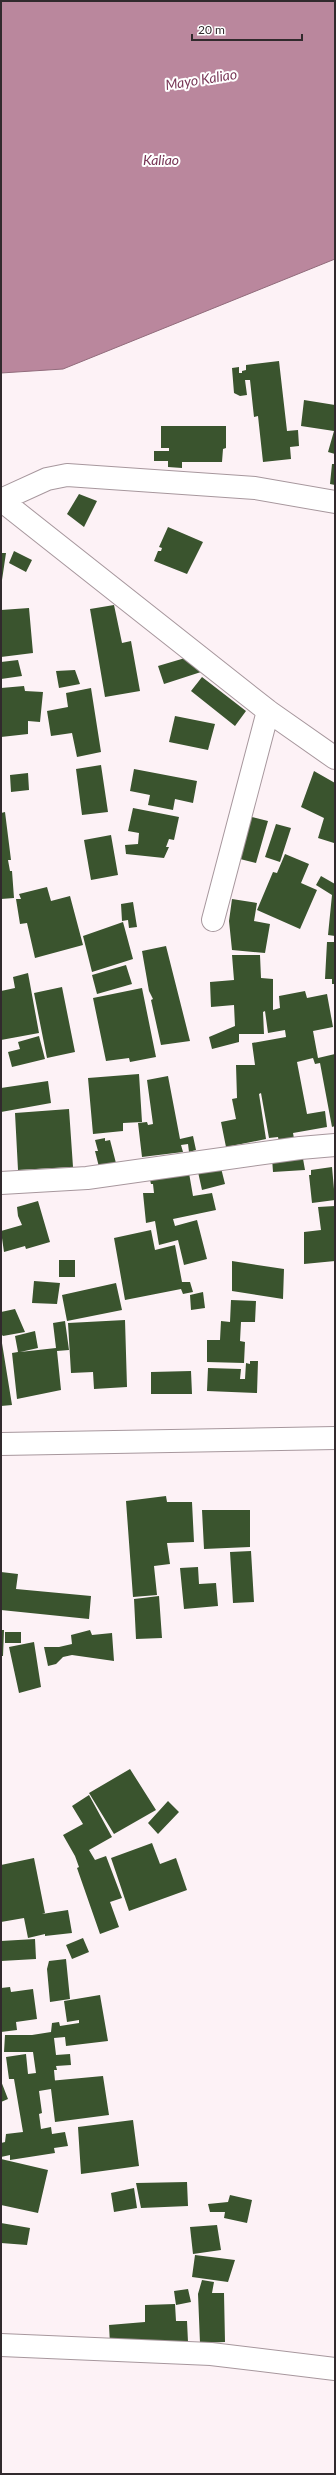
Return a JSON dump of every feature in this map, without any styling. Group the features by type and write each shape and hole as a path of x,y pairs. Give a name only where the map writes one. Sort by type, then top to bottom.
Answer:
{"street":[{"path":"335,502 255,488 67,476 47,479 1,500 268,711 335,758"},
{"path":"214,920 268,711"},
{"path":"1,1183 87,1178 300,1148 335,1145"},
{"path":"1,1444 335,1438"},
{"path":"1,2345 211,2354 335,2369"}],"water":[{"name":"Kaliao","path":"1,1 335,1 335,259 63,369 1,373"}],"building":[{"path":"279,361 287,431 298,430 299,446 290,447 291,459 263,462 258,416 254,417 250,380 245,380 247,395 240,396 234,393 232,368 239,367 239,373 242,373 242,371 246,370 246,365"},
{"path":"304,400 335,405 335,454 328,452 334,431 301,426"},
{"path":"161,426 226,426 226,448 223,449 222,462 182,462 182,468 168,467 168,461 154,461 154,451 169,451 169,448 161,448"},
{"path":"332,464 335,464 335,485 330,484"},
{"path":"79,494 97,501 84,527 67,514"},
{"path":"168,527 203,542 187,574 154,561 158,551 161,551 162,548 159,547"},
{"path":"14,551 32,560 26,572 9,563"},
{"path":"1,553 6,553 2,580 1,580"},
{"path":"114,605 122,643 131,641 140,691 105,697 90,609"},
{"path":"29,608 33,653 1,657 1,610"},
{"path":"185,658 201,672 164,684 158,666"},
{"path":"18,660 22,676 1,679 1,662"},
{"path":"75,670 80,684 59,688 56,671"},
{"path":"202,677 246,711 235,726 191,691"},
{"path":"24,686 25,691 43,692 40,722 28,721 28,734 1,737 1,688"},
{"path":"91,688 101,752 77,757 72,733 51,736 47,711 68,707 66,693"},
{"path":"175,716 215,724 208,750 169,742"},
{"path":"101,765 108,812 82,815 76,769"},
{"path":"134,769 197,781 193,803 175,799 173,810 148,805 150,795 130,791"},
{"path":"314,771 335,783 334,843 318,838 324,818 301,807"},
{"path":"28,773 29,790 11,792 10,775"},
{"path":"133,808 179,817 174,840 169,839 166,847 169,847 164,858 126,854 125,845 138,844 139,833 128,831"},
{"path":"5,812 11,860 8,860 10,871 12,871 14,898 1,899 1,813"},
{"path":"248,816 268,821 256,863 236,858"},
{"path":"276,824 291,828 280,862 265,857"},
{"path":"111,835 118,875 91,880 84,840"},
{"path":"285,854 309,864 301,883 317,890 300,929 257,910 273,872 277,873"},
{"path":"321,876 335,884 335,936 328,935 332,895 316,885"},
{"path":"47,887 51,901 70,896 83,945 35,958 27,923 20,924 16,899 21,899 19,894"},
{"path":"232,899 257,903 254,921 270,924 265,953 232,950 229,921"},
{"path":"133,902 137,927 129,928 128,920 122,921 121,904"},
{"path":"123,922 133,959 92,972 83,936"},
{"path":"327,942 335,942 335,984 332,984 332,979 325,979"},
{"path":"166,946 190,1041 161,1045 151,1000 153,999 149,991 142,951"},
{"path":"232,955 260,955 261,978 273,979 273,1010 280,1008 279,996 305,991 307,998 327,994 333,1027 313,1031 318,1058 335,1054 335,1126 332,1127 320,1063 315,1064 313,1058 297,1062 307,1114 325,1111 327,1127 293,1133 295,1144 280,1147 278,1137 269,1138 261,1093 259,1094 266,1139 226,1147 221,1122 236,1119 232,1099 237,1098 236,1065 255,1065 252,1043 286,1037 285,1030 268,1033 265,1011 263,1012 264,1034 239,1034 239,1042 212,1049 209,1037 235,1026 234,1005 211,1007 210,982 234,980"},
{"path":"126,965 132,984 97,994 92,975"},
{"path":"28,973 39,1033 1,1040 1,991 15,988 13,977"},
{"path":"62,987 75,1052 47,1058 34,993"},
{"path":"142,988 156,1057 130,1062 129,1058 106,1061 93,998"},
{"path":"39,1036 45,1059 12,1067 8,1052 20,1049 18,1042"},
{"path":"139,1074 142,1122 123,1123 123,1131 93,1134 88,1078"},
{"path":"168,1076 180,1139 193,1136 196,1150 189,1152 188,1144 181,1145 183,1152 142,1157 138,1123 147,1122 148,1125 153,1124 147,1080"},
{"path":"48,1081 51,1103 1,1112 1,1088"},
{"path":"69,1109 73,1167 18,1170 15,1113"},
{"path":"105,1138 105,1141 110,1140 117,1167 99,1167 95,1151 98,1151 95,1140"},
{"path":"302,1153 305,1170 273,1172 272,1158"},
{"path":"332,1167 335,1200 312,1203 309,1175 311,1175 311,1170"},
{"path":"221,1168 225,1184 202,1190 198,1172"},
{"path":"189,1173 193,1196 212,1193 216,1210 173,1219 175,1226 197,1220 207,1259 184,1265 178,1240 159,1245 155,1221 146,1223 143,1193 154,1193 153,1184 151,1184 149,1176 163,1175 163,1178"},
{"path":"38,1201 50,1242 26,1249 25,1246 4,1252 1,1231 22,1225 18,1216 17,1207"},
{"path":"335,1206 335,1261 304,1264 304,1232 321,1230 318,1207"},
{"path":"151,1230 155,1250 175,1245 182,1282 190,1282 193,1292 183,1294 181,1289 125,1300 114,1238"},
{"path":"59,1260 75,1260 75,1277 59,1277"},
{"path":"232,1261 284,1269 283,1299 232,1291"},
{"path":"34,1281 60,1283 57,1304 32,1303"},
{"path":"116,1283 122,1310 67,1321 62,1295"},
{"path":"203,1292 205,1308 191,1310 190,1295"},
{"path":"231,1300 256,1301 255,1322 241,1322 240,1341 245,1342 244,1363 207,1362 207,1340 220,1340 221,1321 230,1322"},
{"path":"15,1309 25,1332 3,1336 1,1334 1,1312"},
{"path":"125,1320 127,1387 94,1389 93,1372 71,1373 68,1323"},
{"path":"65,1321 69,1350 57,1351 61,1390 17,1399 12,1353 18,1352 15,1336 35,1331 38,1348 20,1352 56,1348 53,1323"},
{"path":"1,1337 12,1405 1,1406"},
{"path":"250,1361 258,1361 257,1393 207,1391 208,1368 241,1369 240,1379 245,1379 246,1363 250,1364"},
{"path":"191,1371 192,1394 151,1394 151,1372"},
{"path":"166,1496 167,1502 192,1502 194,1542 167,1543 170,1564 154,1566 157,1595 133,1597 126,1501"},
{"path":"202,1510 250,1510 250,1547 204,1549"},
{"path":"251,1551 254,1602 233,1603 230,1552"},
{"path":"198,1567 199,1584 216,1583 218,1606 184,1609 180,1568"},
{"path":"1,1572 18,1574 16,1589 91,1596 89,1619 1,1610"},
{"path":"159,1596 162,1638 136,1639 134,1599"},
{"path":"1,1630 4,1630 3,1656 1,1656"},
{"path":"90,1630 92,1635 112,1633 114,1661 72,1655 63,1657 56,1664 48,1666 44,1647 59,1647 72,1644 71,1635"},
{"path":"5,1632 21,1632 21,1643 5,1643"},
{"path":"34,1642 41,1687 19,1693 9,1647"},
{"path":"130,1769 156,1810 114,1834 89,1793"},
{"path":"89,1795 112,1837 89,1850 95,1860 106,1856 122,1898 110,1902 119,1927 100,1934 77,1868 79,1867 75,1856 63,1835 83,1824 72,1806"},
{"path":"168,1801 179,1812 158,1834 148,1823"},
{"path":"152,1843 160,1864 176,1858 187,1890 129,1911 111,1858"},
{"path":"34,1858 45,1913 42,1914 68,1910 72,1933 45,1936 45,1934 28,1938 24,1918 1,1922 1,1865"},
{"path":"83,1938 89,1952 72,1959 66,1945"},
{"path":"35,1939 36,1959 1,1961 1,1941"},
{"path":"66,1959 70,1999 50,2002 47,1969 49,1961"},
{"path":"10,1987 11,1992 33,1989 37,2019 16,2022 17,2030 1,2032 1,1988"},
{"path":"100,1995 108,2041 66,2046 65,2037 54,2038 56,2055 70,2054 71,2065 56,2066 57,2070 54,2070 55,2080 103,2076 109,2115 55,2122 51,2089 39,2091 42,2113 39,2114 41,2129 51,2127 52,2134 65,2132 68,2146 54,2148 55,2153 10,2160 10,2155 1,2157 1,2143 5,2142 6,2134 23,2132 14,2079 9,2079 6,2057 26,2054 28,2074 36,2073 33,2052 4,2052 5,2035 32,2035 51,2032 52,2023 59,2022 60,2026 79,2023 79,2020 67,2022 64,2001"},
{"path":"1,2081 8,2099 1,2102"},
{"path":"133,2120 139,2166 81,2174 78,2127"},
{"path":"1,2159 48,2170 38,2213 1,2205"},
{"path":"187,2182 188,2206 141,2208 136,2183"},
{"path":"134,2188 137,2208 114,2212 111,2193"},
{"path":"230,2195 252,2200 247,2223 224,2218 225,2212 210,2212 208,2204 228,2202"},
{"path":"1,2223 30,2228 27,2245 1,2243"},
{"path":"217,2225 221,2250 193,2254 190,2227"},
{"path":"195,2255 235,2260 228,2282 192,2277"},
{"path":"202,2280 214,2282 212,2293 224,2293 225,2342 200,2343 198,2294"},
{"path":"188,2289 191,2302 176,2305 174,2291"},
{"path":"175,2304 176,2321 187,2321 188,2342 110,2344 109,2325 145,2322 145,2305"}],"water label":[{"name":"Mayo Kaliao","path":"201,79"}]}
